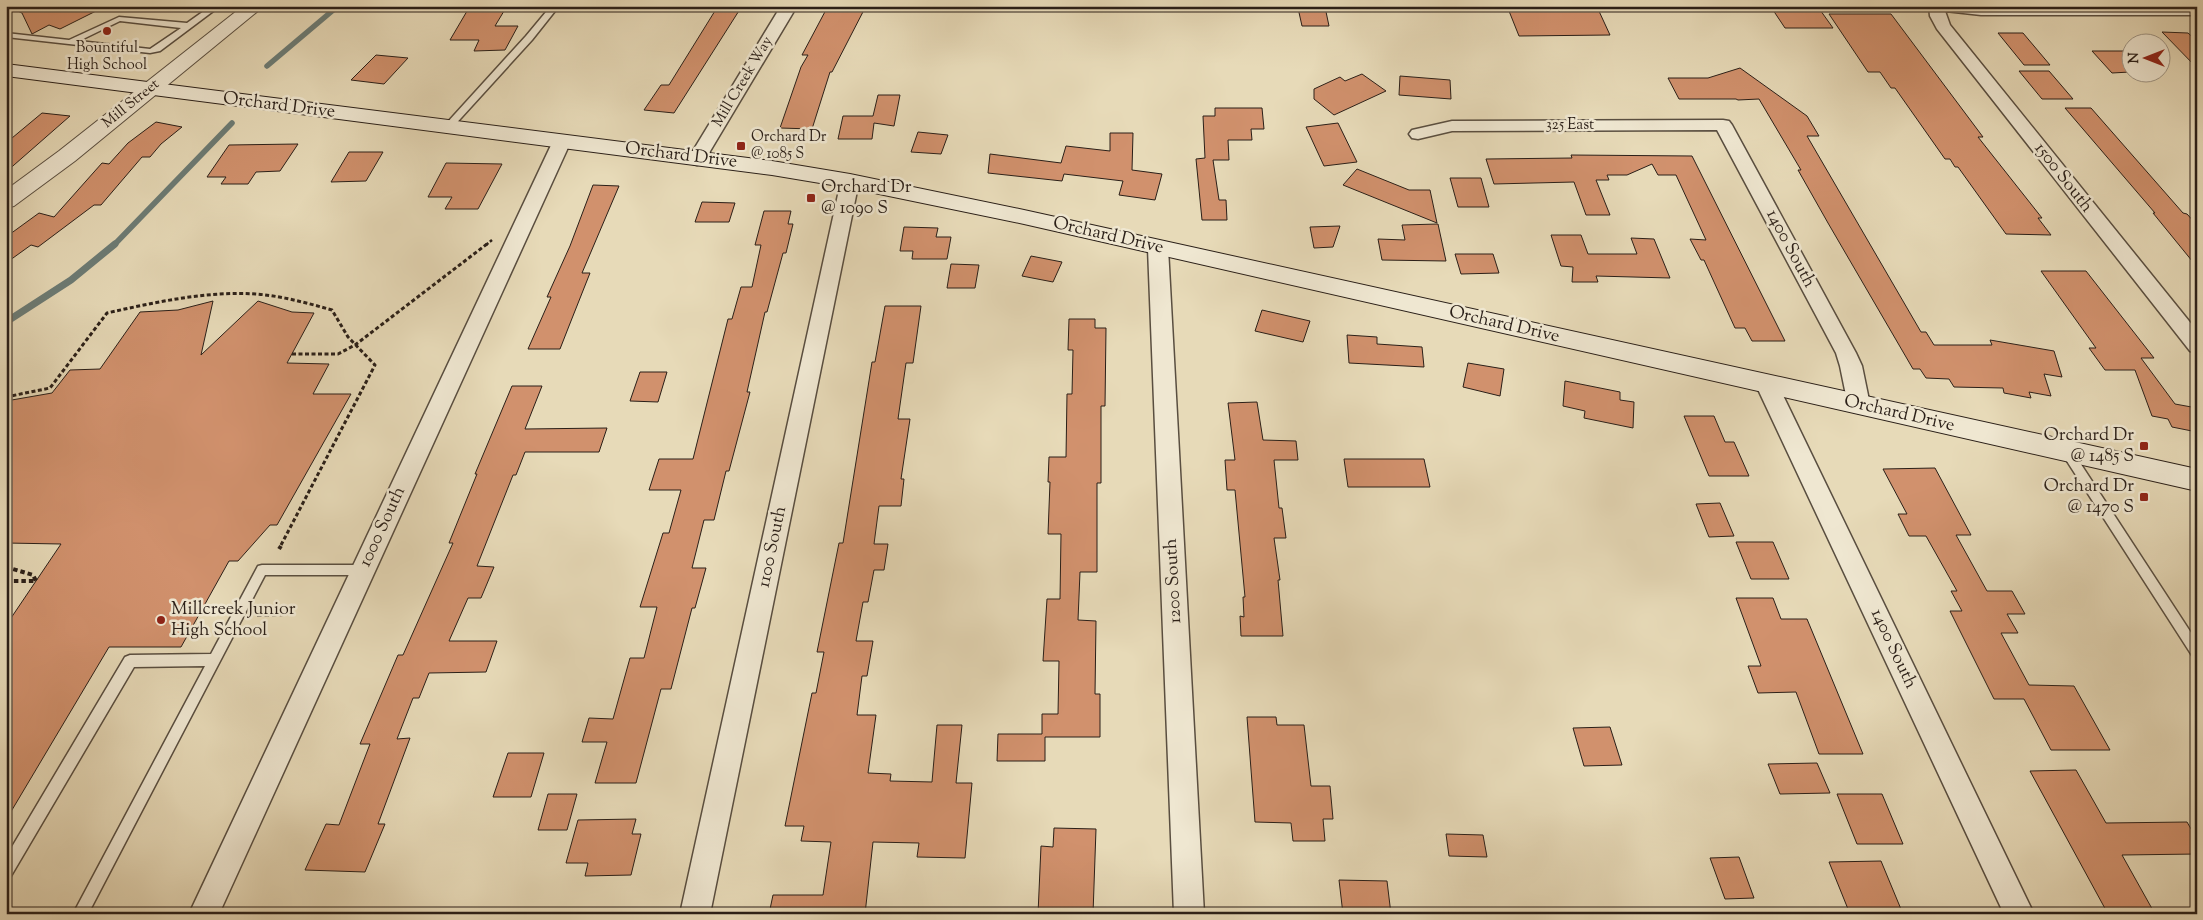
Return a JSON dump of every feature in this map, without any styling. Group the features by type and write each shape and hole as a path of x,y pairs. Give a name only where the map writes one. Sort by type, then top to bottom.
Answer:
{"main road":[{"name":"Mill Street","path":"6,201 67,156 149,89 256,6"},
{"name":"Orchard Drive","path":"6,70 697,158 850,181 2197,480"}],"street":[{"name":"Mill Creek Way","path":"697,158 789,6"},
{"name":"1500 South","path":"1937,6 1938,16 1943,26 2197,346"},
{"path":"1942,6 1965,10 2034,8 2197,10"},
{"name":"325 East","path":"1418,134 1452,126 1723,125"},
{"name":"1400 South","path":"1723,125 1846,353 1851,366 1858,405"},
{"name":"1000 South","path":"204,914 562,141"},
{"name":"1100 South","path":"695,914 850,181"},
{"name":"1200 South","path":"1158,248 1189,914"},
{"name":"1400 South","path":"1767,384 2019,914"}],"lane":[{"path":"6,34 69,43 150,51 158,49 216,6"},
{"path":"448,126 529,38 555,6"},
{"path":"69,43 120,19 190,26"},
{"path":"2067,452 2197,653"},
{"path":"80,914 262,570 364,570"},
{"path":"6,871 130,662 215,660"}],"path":[{"path":"292,354 338,354 355,345 496,237"},
{"path":"6,397 50,388 108,313 145,305 246,294 292,299 332,310 348,338 374,365 279,549"},
{"path":"6,567 34,575 36,581 6,581"},
{"path":"239,615 287,614"}],"building":[{"path":"7,6 106,6 60,29 49,25 32,34 22,13"},
{"path":"470,6 507,6 495,26 518,26 505,50 474,51 479,40 450,40"},
{"path":"718,6 742,6 674,113 644,110 661,85 669,85"},
{"path":"828,6 866,6 832,72 830,72 812,129 780,128 801,67 808,55 802,55"},
{"path":"1325,7 1329,26 1302,26 1298,8"},
{"path":"1771,7 1818,7 1833,28 1785,28"},
{"path":"1571,8 1598,9 1610,35 1519,36 1509,11 1572,11"},
{"path":"1829,14 1891,14 1983,137 1978,137 2042,218 2038,218 2051,235 2006,234 1958,167 1955,167 1950,159 1945,159 1895,88 1891,88 1880,72 1868,72"},
{"path":"2170,32 2188,33 2197,41 2197,68 2170,40"},
{"path":"1998,33 2023,33 2050,65 2024,65"},
{"path":"2092,51 2120,51 2120,73 2112,73"},
{"path":"376,55 408,58 384,84 351,80"},
{"path":"1740,68 1807,116 1819,136 1807,136 1921,332 1926,332 1934,345 1992,345 1990,340 2054,351 2062,377 2044,374 2051,396 2029,392 2031,398 2004,393 2003,388 1954,387 1949,379 1926,378 1920,369 1913,369 1759,99 1679,99 1668,78 1708,78"},
{"path":"2019,71 2049,71 2073,99 2042,99"},
{"path":"1362,74 1386,91 1334,115 1314,99 1314,89 1340,77 1345,81"},
{"path":"1400,76 1450,80 1451,99 1399,95"},
{"path":"878,95 900,95 894,126 874,123 872,139 838,139 843,116 873,116"},
{"path":"1215,108 1262,108 1264,129 1251,129 1252,140 1228,140 1229,160 1213,160 1219,200 1226,200 1227,220 1202,220 1196,159 1205,158 1203,116 1215,116"},
{"path":"2065,108 2091,108 2183,213 2187,214 2197,225 2197,267 2153,213 2155,213"},
{"path":"42,113 70,116 6,172 6,143"},
{"path":"156,122 182,127 161,144 150,157 142,157 101,205 94,205 38,247 31,245 6,263 6,237 39,213 54,217 102,163 109,164 128,143"},
{"path":"1338,123 1357,162 1324,166 1306,127"},
{"path":"918,132 948,135 941,154 911,152"},
{"path":"1110,133 1133,133 1132,170 1162,174 1155,200 1119,195 1123,181 1064,174 1062,181 988,173 990,154 1061,163 1066,146 1110,151"},
{"path":"298,144 280,171 256,172 248,184 221,184 226,177 207,177 229,145"},
{"path":"349,152 383,152 366,181 331,182"},
{"path":"1571,155 1692,156 1785,341 1752,341 1745,328 1735,328 1704,260 1701,260 1690,239 1706,240 1676,175 1658,175 1652,164 1627,175 1607,175 1609,180 1596,180 1610,215 1586,215 1574,182 1494,184 1486,159 1572,158"},
{"path":"446,163 502,164 478,209 445,209 452,197 428,197"},
{"path":"1357,169 1409,190 1430,190 1437,223 1343,185"},
{"path":"1450,178 1481,178 1489,207 1458,207"},
{"path":"593,185 619,186 582,273 590,273 560,349 528,349 551,297 547,297 570,246"},
{"path":"702,202 735,203 729,222 695,222"},
{"path":"764,211 791,211 788,224 793,224 786,253 783,253 767,312 765,312 747,392 750,392 729,471 726,471 714,520 704,520 692,568 706,568 695,608 692,608 671,689 661,689 636,783 595,783 607,742 582,742 589,718 613,719 630,658 644,658 657,607 640,607 663,533 669,533 681,490 649,490 659,459 693,459 728,319 732,319 741,287 752,287 761,245 755,245"},
{"path":"1438,224 1446,261 1382,260 1378,239 1405,240 1402,225"},
{"path":"1340,226 1333,247 1314,248 1310,227"},
{"path":"904,227 938,228 936,237 951,237 947,259 912,259 913,251 900,251"},
{"path":"1551,235 1581,235 1588,254 1637,254 1631,238 1654,239 1670,278 1596,276 1598,282 1572,282 1573,267 1561,266"},
{"path":"1455,254 1493,254 1499,273 1461,274"},
{"path":"1031,256 1062,262 1053,282 1022,276"},
{"path":"951,264 979,265 975,288 947,288"},
{"path":"2041,271 2086,271 2154,358 2141,358 2175,404 2197,408 2197,432 2172,427 2168,419 2152,416 2135,370 2105,370 2089,348 2096,348"},
{"name":"Millcreek Junior High School","path":"213,301 201,355 258,301 292,312 314,313 287,363 329,364 313,394 351,394 277,525 270,525 238,561 229,561 181,647 109,647 6,820 6,618 11,618 61,544 6,543 6,401 52,393 70,370 100,369 140,312 178,310"},
{"path":"885,306 921,306 913,363 906,363 898,419 910,419 901,479 904,479 901,506 879,506 874,544 888,544 884,570 874,570 868,602 863,602 856,641 873,641 867,676 862,676 857,715 876,715 868,773 891,774 890,781 932,782 937,725 962,725 956,783 972,783 965,858 917,857 919,843 873,842 865,914 769,914 773,895 823,895 831,842 801,841 804,826 785,826 812,693 816,693 824,652 817,652 839,543 843,543 872,362 875,362"},
{"path":"1262,310 1310,321 1303,342 1255,331"},
{"path":"1069,319 1095,319 1095,328 1106,328 1105,406 1101,406 1101,483 1097,483 1097,572 1080,572 1078,620 1096,621 1095,694 1100,694 1100,737 1045,737 1045,761 997,761 998,734 1042,734 1042,714 1058,714 1059,661 1043,661 1047,599 1060,599 1061,534 1048,534 1050,482 1048,482 1049,457 1066,457 1067,394 1072,394 1073,350 1068,350"},
{"path":"1347,335 1377,337 1377,344 1422,347 1424,367 1349,363"},
{"path":"1468,363 1504,369 1500,396 1463,387"},
{"path":"640,372 667,372 658,402 630,401"},
{"path":"1565,381 1620,392 1620,400 1634,402 1633,428 1584,418 1585,411 1563,406"},
{"path":"512,386 542,386 525,429 607,428 599,452 525,452 516,475 513,475 477,566 494,567 481,598 468,598 449,641 497,641 486,672 429,673 419,698 413,698 397,739 410,738 378,824 385,824 365,872 305,870 326,824 339,825 370,744 360,744 398,655 403,655 453,543 449,543 477,474 475,474"},
{"path":"1257,402 1263,440 1296,441 1298,460 1274,460 1279,508 1282,508 1286,538 1274,538 1280,580 1278,580 1283,636 1241,636 1240,616 1244,617 1243,597 1245,597 1235,490 1227,490 1225,460 1235,460 1228,403"},
{"path":"1684,416 1714,416 1725,442 1734,442 1749,476 1709,476"},
{"path":"1344,459 1424,459 1430,487 1348,487"},
{"path":"1935,468 1971,535 1956,535 1987,591 2012,591 2025,614 2007,614 2018,633 2001,633 2029,685 2074,686 2110,750 2051,750 2024,699 1994,699 1950,611 1962,611 1951,591 1957,591 1926,536 1909,536 1898,514 1907,514 1883,469"},
{"path":"1720,503 1734,536 1709,537 1696,504"},
{"path":"1736,542 1773,542 1789,579 1751,579"},
{"path":"1736,598 1773,598 1781,619 1807,619 1863,754 1819,754 1796,692 1758,693 1748,666 1761,666"},
{"path":"1247,717 1276,717 1277,725 1304,725 1311,786 1330,786 1333,819 1323,819 1325,841 1293,841 1291,823 1255,822"},
{"path":"1610,727 1622,765 1584,766 1573,728"},
{"path":"508,753 544,753 531,797 493,797"},
{"path":"1817,763 1830,793 1780,794 1768,764"},
{"path":"2076,770 2106,823 2187,822 2197,839 2197,854 2122,855 2155,914 2108,914 2030,771"},
{"path":"548,794 577,794 567,830 538,830"},
{"path":"1837,794 1882,794 1903,844 1857,844"},
{"path":"636,819 632,834 641,834 631,875 585,876 588,863 566,863 578,820"},
{"path":"1054,828 1096,829 1093,914 1038,914 1041,846 1053,847"},
{"path":"1446,834 1483,835 1487,857 1449,856"},
{"path":"1739,857 1754,898 1725,899 1710,858"},
{"path":"1881,861 1903,914 1850,914 1829,862"},
{"path":"1339,880 1387,881 1391,914 1343,914"}],"waterway":[{"path":"267,66 338,6"},
{"path":"115,244 232,123"},
{"path":"6,322 71,280 115,244"}],"place":[{"name":"Bountiful High School","path":"107,31"},
{"name":"Orchard Dr @ 1085 S","path":"741,146"},
{"name":"Orchard Dr @ 1090 S","path":"811,198"},
{"name":"Orchard Dr @ 1485 S","path":"2144,446"},
{"name":"Orchard Dr @ 1470 S","path":"2144,497"},
{"name":"Millcreek Junior High School","path":"161,620"}]}
